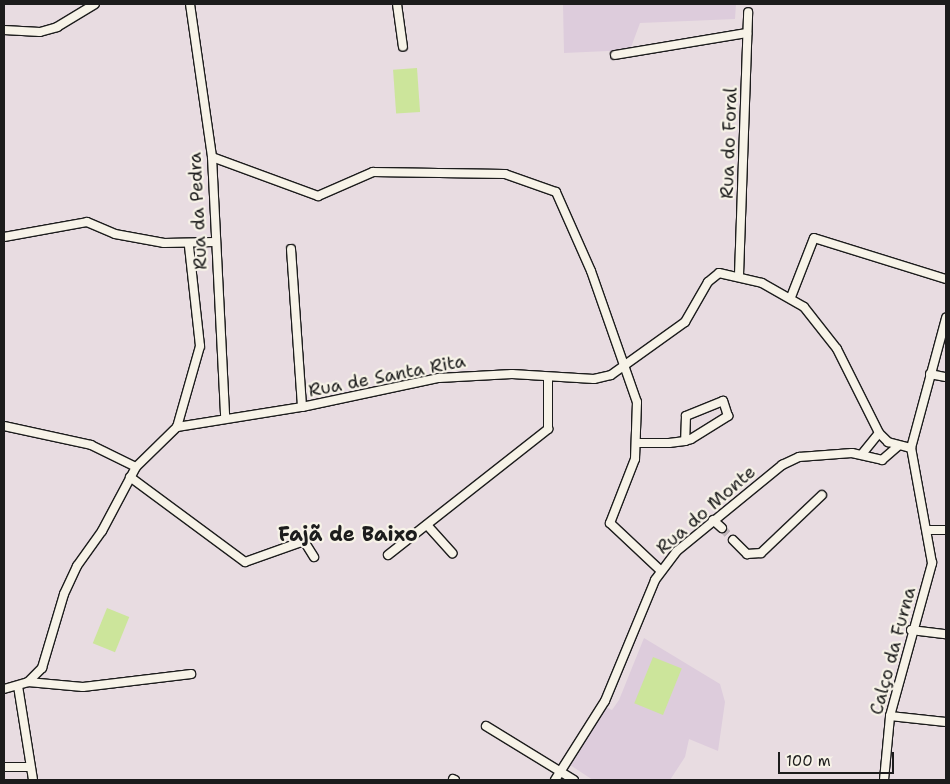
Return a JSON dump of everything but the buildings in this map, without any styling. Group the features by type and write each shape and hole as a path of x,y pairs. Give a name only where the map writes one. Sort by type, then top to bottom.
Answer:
{"street":[{"path":"4,30 40,32 57,27 95,4"},
{"name":"Rua da Pedra","path":"190,4 212,157 225,417"},
{"path":"398,4 403,47"},
{"name":"Rua do Foral","path":"739,275 748,12"},
{"path":"615,56 747,33"},
{"path":"212,157 318,196 373,172 505,174 554,190 591,271 638,402 638,443 629,479 610,520 660,570"},
{"path":"4,237 87,222 122,236 190,246 215,242"},
{"path":"791,297 812,238 946,279"},
{"path":"28,682 46,659 70,580 136,467 176,427 200,346 190,246"},
{"path":"291,249 302,407"},
{"name":"Rua de Santa Rita","path":"176,427 225,417 302,407 439,378 548,377 594,379 625,367 685,322 713,276 726,272 739,275"},
{"path":"739,275 791,297 824,327 879,433 898,446 911,448 946,318"},
{"path":"930,374 946,377"},
{"path":"388,555 548,429 548,377"},
{"path":"638,443 685,441 728,416 723,401 686,416 685,441"},
{"path":"4,426 91,444 136,467"},
{"path":"862,454 879,433"},
{"name":"Rua do Monte","path":"555,780 605,702 660,570 713,520 782,465 799,457 862,454 882,460 898,446"},
{"name":"Calço da Furna","path":"884,780 890,716 911,630 932,568 928,530 911,448"},
{"path":"130,477 245,562 304,541 314,557"},
{"path":"733,540 747,554 761,553 822,495"},
{"path":"713,520 722,528"},
{"path":"427,525 452,553"},
{"path":"928,530 946,530"},
{"path":"911,630 946,634"},
{"path":"4,689 28,682 83,687 191,674"},
{"path":"18,686 33,780"},
{"path":"890,716 946,722"},
{"path":"486,726 574,780"},
{"path":"4,767 30,767"}],"shaded area":[{"path":"563,4 736,4 735,19 640,23 630,50 564,53"},
{"path":"644,638 720,684 725,702 718,751 689,739 685,757 670,780 593,780 570,765 606,707 612,710 619,700"}],"green space":[{"path":"417,68 420,112 396,114 393,70"},
{"path":"107,608 129,617 115,652 93,643"},
{"path":"653,657 682,669 663,715 634,703"}],"tunnel":[{"path":"722,528 733,540"}],"district":[{"name":"Fajã de Baixo","path":"348,534"}]}
